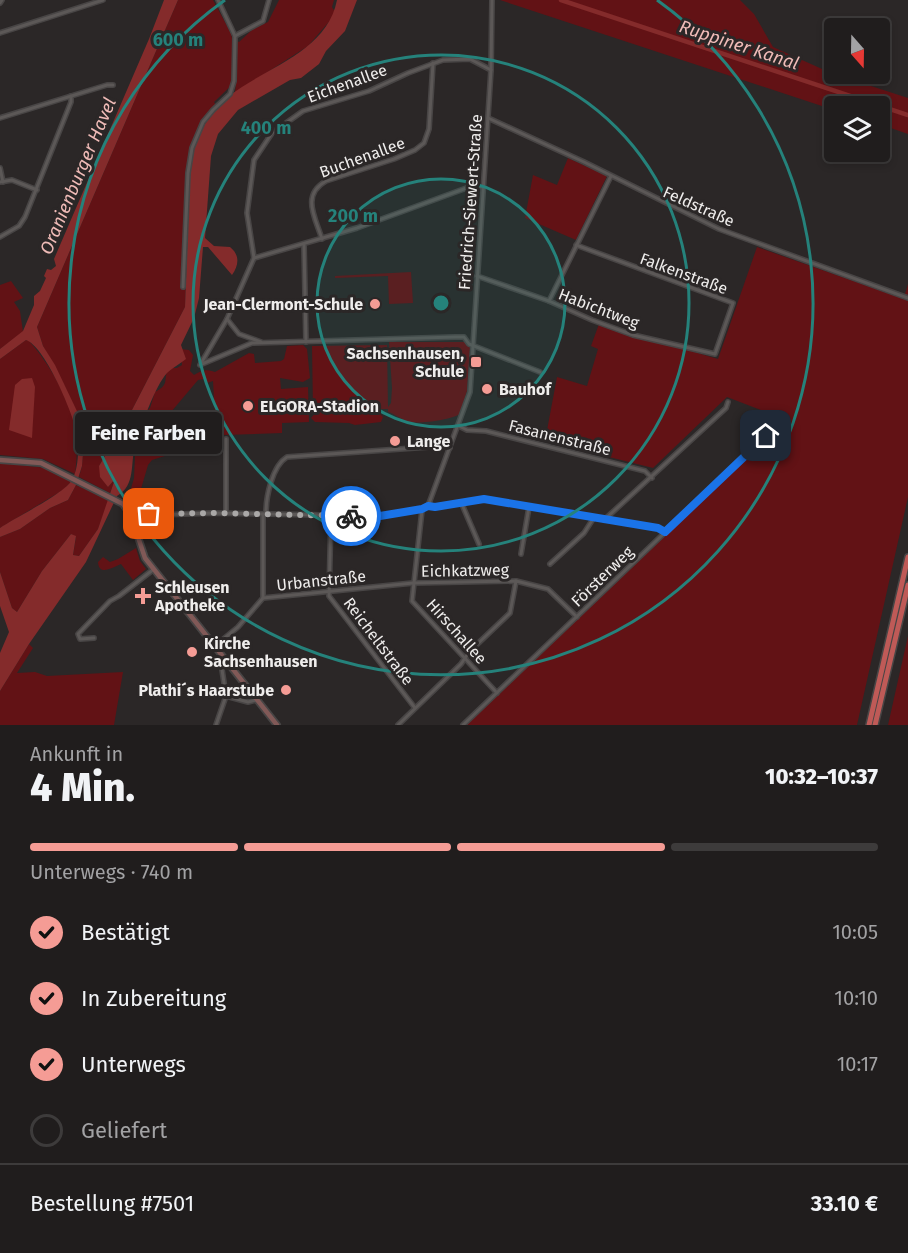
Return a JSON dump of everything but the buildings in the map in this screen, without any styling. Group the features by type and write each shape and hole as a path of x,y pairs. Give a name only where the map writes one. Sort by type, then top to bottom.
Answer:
{"highway":[{"path":"869,725 908,557"},
{"path":"875,725 908,585"}],"main road":[{"path":"0,460 41,463 116,500 125,507 131,516 143,552 154,569 277,725"}],"street":[{"path":"0,33 103,0"},
{"path":"183,287 188,173 192,148 203,122 231,94 234,81 235,36 218,0"},
{"path":"235,36 263,21 269,0"},
{"name":"Friedrich-Siewert-Straße","path":"428,506 470,392 491,70 492,0"},
{"name":"Eichenallee","path":"254,258 247,213 254,160 273,133 303,111 369,91 432,63 452,59 470,59 491,70"},
{"name":"Buchenallee","path":"322,239 312,201 312,193 316,186 394,159 415,150 424,143 429,129 432,63"},
{"path":"0,118 106,85 113,86"},
{"path":"0,237 19,226 37,190 71,102 70,96"},
{"name":"Feldstraße","path":"488,118 718,230 908,298"},
{"path":"0,168 2,182 12,180 37,190"},
{"path":"549,301 611,176"},
{"path":"483,187 472,186 304,245 254,258 227,319 200,365 247,344 455,337 466,338 473,346 540,372"},
{"path":"304,245 306,342"},
{"name":"Falkenstraße","path":"576,245 733,303 715,354"},
{"name":"Habichtweg","path":"477,276 549,301 633,335 715,354"},
{"path":"227,319 239,334 263,343"},
{"path":"604,520 726,408 729,402"},
{"name":"Försterweg","path":"463,725 783,420"},
{"name":"Fasanenstraße","path":"459,426 645,471 652,477"},
{"path":"226,439 226,513"},
{"path":"263,598 264,514 278,465 285,458 362,450 443,446 450,448"},
{"path":"131,516 226,513 380,516 428,506 435,507 484,499 593,519 658,528 665,532"},
{"path":"461,502 479,544"},
{"path":"521,554 529,507"},
{"name":"Hirschallee","path":"422,509 412,601 497,693"},
{"name":"Reicheltstraße","path":"331,515 329,596 415,708"},
{"path":"550,564 584,533 593,519"},
{"path":"94,638 80,639 78,634 110,601 154,569"},
{"path":"398,725 510,613 516,581"},
{"name":"Eichkatzweg","path":"413,583 516,581 548,589 577,617"},
{"name":"Urbanstraße","path":"215,646 238,627 263,598 413,583"},
{"path":"216,725 226,696 221,663 226,659"},
{"path":"226,696 248,702 257,699"}],"shaded area":[{"path":"164,0 178,0 37,327 43,346 55,365 85,428 82,466 68,500 50,508 20,529 0,537 0,528 67,486 75,474 78,446 72,417 62,392 41,353 26,340 0,359 0,349 23,331 34,305 34,296 40,291 47,269 51,270 56,266 54,259"},
{"path":"178,0 213,0 232,38 239,42 253,29 268,22 279,0 334,0 332,7 335,12 308,46 235,93 236,81 214,102 218,109 200,136 190,168 185,307 132,410 99,466 108,487 115,479 110,493 79,477 83,450 66,389 43,346 37,327"},
{"path":"337,0 357,0 345,31 326,51 319,64 301,78 290,80 238,110 218,134 211,156 205,238 214,246 230,247 237,257 236,268 232,275 208,247 203,247 199,298 194,318 181,345 186,359 167,373 153,397 135,446 130,480 117,496 86,562 29,644 0,691 0,653 9,632 0,606 0,572 12,608 17,612 42,571 71,534 76,536 73,555 79,556 98,529 115,479 108,487 100,477 99,466 132,410 185,307 190,168 199,134 210,117 229,96 308,46 331,18"},
{"path":"500,0 740,0 754,14 773,47 824,70 824,84 865,84 908,98 908,134 890,128 890,96 824,96 824,107"},
{"path":"568,158 607,176 576,240 525,218 533,175 557,185"},
{"path":"757,247 893,295 905,294 908,284 908,497 857,725 466,725 787,420 727,397 653,468 545,441 557,377 587,386 598,349 591,346 599,324 718,359"},
{"path":"411,272 413,303 389,304 388,276 335,278 335,276"},
{"path":"11,281 23,298 14,302 20,311 23,332 0,349 0,285"},
{"path":"26,340 51,370 68,404 77,439 75,474 43,459 0,455 0,359"},
{"path":"389,342 465,342 470,347 467,391 460,414 441,420 411,422 388,412 388,409 313,410 312,346 387,345 388,407 391,403 392,388"},
{"path":"303,345 307,349 310,378 303,382 280,378 281,389 308,387 309,422 282,423 282,433 223,435 216,432 213,381 207,383 204,379 198,380 171,412 169,411 178,422 184,418 195,432 190,438 180,442 168,455 152,460 148,465 136,506 130,501 134,478 136,434 147,416 155,392 164,384 168,368 177,368 182,365 180,349 189,350 193,355 190,371 194,375 204,370 215,372 249,353 254,354 255,363 281,361 284,359 287,346"},
{"path":"32,378 35,387 32,438 9,430 15,385 22,379"},
{"path":"317,411 353,414 379,413 383,417 381,422 355,425 315,422 311,418"},
{"path":"0,463 47,468 72,481 63,490 0,528"},
{"path":"76,485 109,500 98,529 79,556 73,555 76,537 71,534 42,571 17,612 12,608 0,572 0,537 20,529 50,508 68,500"},
{"path":"136,548 140,561 146,569 133,580 121,564 107,570 99,567 98,562 103,557 110,562"},
{"path":"908,636 908,725 888,725"},
{"path":"29,644 33,648 17,673 35,672 47,676 123,672 114,725 0,725 0,691"}],"waterway":[{"name":"Ruppiner Kanal","path":"561,0 908,115"}],"way so far":[{"path":"149,514 351,516"}],"place":[{"name":"Jean-Clermont-Schule","path":"375,304"},
{"name":"Sachsenhausen, Schule","path":"476,362"},
{"name":"Bauhof","path":"487,389"},
{"name":"ELGORA-Stadion","path":"248,406"},
{"name":"Lange","path":"395,441"},
{"name":"Feine Farben","path":"149,514"},
{"name":"Schleusen Apotheke","path":"143,596"},
{"name":"Kirche Sachsenhausen","path":"192,652"},
{"name":"Plathi´s Haarstube","path":"286,690"}],"route":[{"path":"351,516 380,516 428,506 435,507 484,499 593,519 658,528 665,532 766,436"}],"water label":[{"name":"Oranienburger Havel","path":"78,176"}]}
